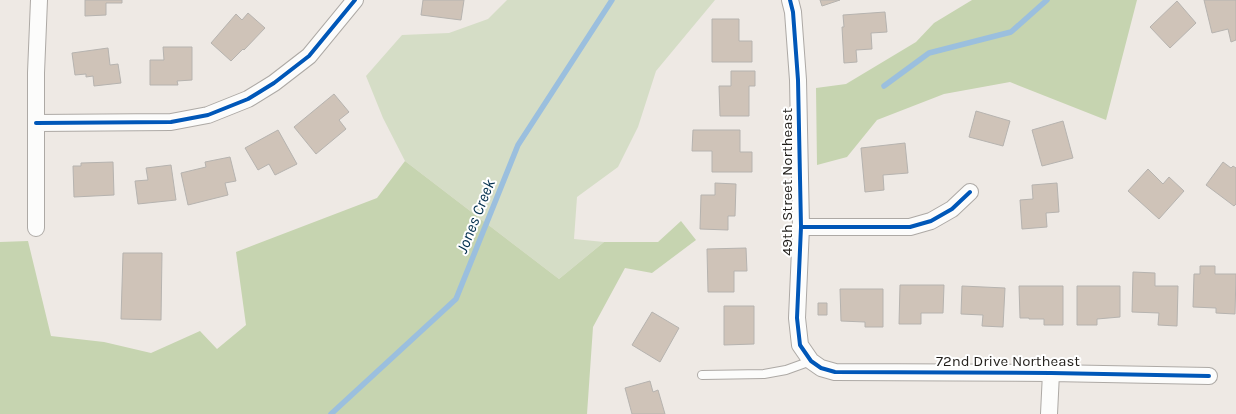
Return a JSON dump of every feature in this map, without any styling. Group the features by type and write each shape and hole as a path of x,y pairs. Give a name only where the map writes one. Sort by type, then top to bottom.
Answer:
{"street":[{"path":"36,228 36,73 39,0"},
{"path":"36,123 171,122 208,115 248,99 286,74 309,56 355,0"},
{"name":"49th Street Northeast","path":"790,0 798,80 801,227 797,318 800,345 811,361"},
{"path":"801,227 910,227 931,221 952,209 970,192"},
{"name":"72nd Drive Northeast","path":"811,361 821,368 835,372 1051,373 1209,376"},
{"path":"1049,414 1051,373"}],"lane":[{"path":"702,375 764,374 786,370 811,361"}],"green space":[{"path":"507,0 715,0 656,71 638,127 618,167 577,197 574,239 604,242 559,279 405,161 383,118 366,76 402,35 449,33 488,19"},
{"path":"972,0 1137,0 1106,120 1010,82 944,94 877,120 847,157 817,165 816,88 846,84 916,42 934,23"},
{"path":"405,161 559,279 604,242 658,242 681,221 696,240 652,273 625,268 593,327 587,414 0,414 0,242 28,241 51,336 104,342 151,353 200,331 217,349 246,325 236,252 377,198"}],"building":[{"path":"85,0 122,0 122,3 106,3 106,15 85,16"},
{"path":"423,0 464,0 461,20 421,15"},
{"path":"820,0 840,0 822,6"},
{"path":"1204,0 1236,0 1236,40 1231,42 1228,29 1212,33"},
{"path":"1177,1 1196,23 1170,48 1150,27"},
{"path":"885,12 887,32 871,33 872,49 856,50 857,62 844,63 842,27 844,27 843,15"},
{"path":"248,13 265,28 231,61 211,43 236,14 242,20"},
{"path":"712,19 739,19 739,41 752,41 752,62 712,62"},
{"path":"163,47 192,47 192,80 177,81 178,85 150,85 150,60 164,60"},
{"path":"108,48 110,65 118,64 121,83 94,86 93,76 86,77 86,74 75,75 72,53"},
{"path":"731,71 755,71 755,86 749,86 749,116 720,116 719,86 731,86"},
{"path":"334,94 349,112 339,120 346,129 316,154 294,127"},
{"path":"976,111 1010,121 1003,146 969,137"},
{"path":"1063,121 1073,158 1042,166 1032,130"},
{"path":"278,130 297,164 275,175 269,164 258,170 245,148"},
{"path":"693,130 740,130 740,152 752,152 752,172 712,172 712,151 692,151"},
{"path":"905,143 908,173 883,175 884,190 865,192 861,148"},
{"path":"230,157 236,181 225,183 228,195 188,205 181,173 206,167 205,162"},
{"path":"113,162 114,195 74,197 73,166 81,166 81,163"},
{"path":"1223,162 1231,168 1233,166 1236,168 1236,204 1234,206 1206,185"},
{"path":"171,165 176,200 138,204 135,181 148,180 146,168"},
{"path":"1148,169 1163,184 1169,177 1184,191 1159,219 1128,191"},
{"path":"715,183 736,184 735,216 728,216 728,230 700,229 701,195 715,195"},
{"path":"1057,183 1059,212 1046,213 1047,227 1022,229 1020,200 1033,199 1032,185"},
{"path":"746,248 747,271 734,271 734,292 708,292 707,249"},
{"path":"123,253 162,253 161,320 121,319"},
{"path":"1200,266 1215,266 1215,274 1236,274 1235,314 1216,313 1216,308 1193,307 1194,274 1200,274"},
{"path":"1133,272 1155,273 1155,286 1178,286 1177,326 1158,325 1159,313 1132,312"},
{"path":"900,285 944,285 943,313 921,313 921,324 899,324"},
{"path":"962,286 1005,288 1003,327 982,326 983,315 961,314"},
{"path":"1019,286 1063,286 1063,325 1044,325 1044,319 1020,318"},
{"path":"1077,286 1120,286 1120,317 1097,319 1097,325 1077,325"},
{"path":"840,289 883,289 883,327 865,327 865,322 841,321"},
{"path":"818,303 827,303 827,315 818,315"},
{"path":"724,306 754,306 754,344 724,345"},
{"path":"652,312 679,328 660,362 632,345"},
{"path":"650,381 653,392 658,390 665,414 632,414 625,388"}],"waterway":[{"name":"Jones Creek","path":"331,414 456,299 518,145 612,0"},
{"path":"884,86 929,53 1011,32 1047,0"}],"cycle path":[{"path":"36,123 171,122 208,115 248,99 274,83 309,56 355,0"},
{"path":"790,0 793,12 798,80 801,227 797,318 800,345 811,361 821,368 835,372 1051,373 1209,376"},
{"path":"801,227 910,227 931,221 952,209 970,192"}]}
